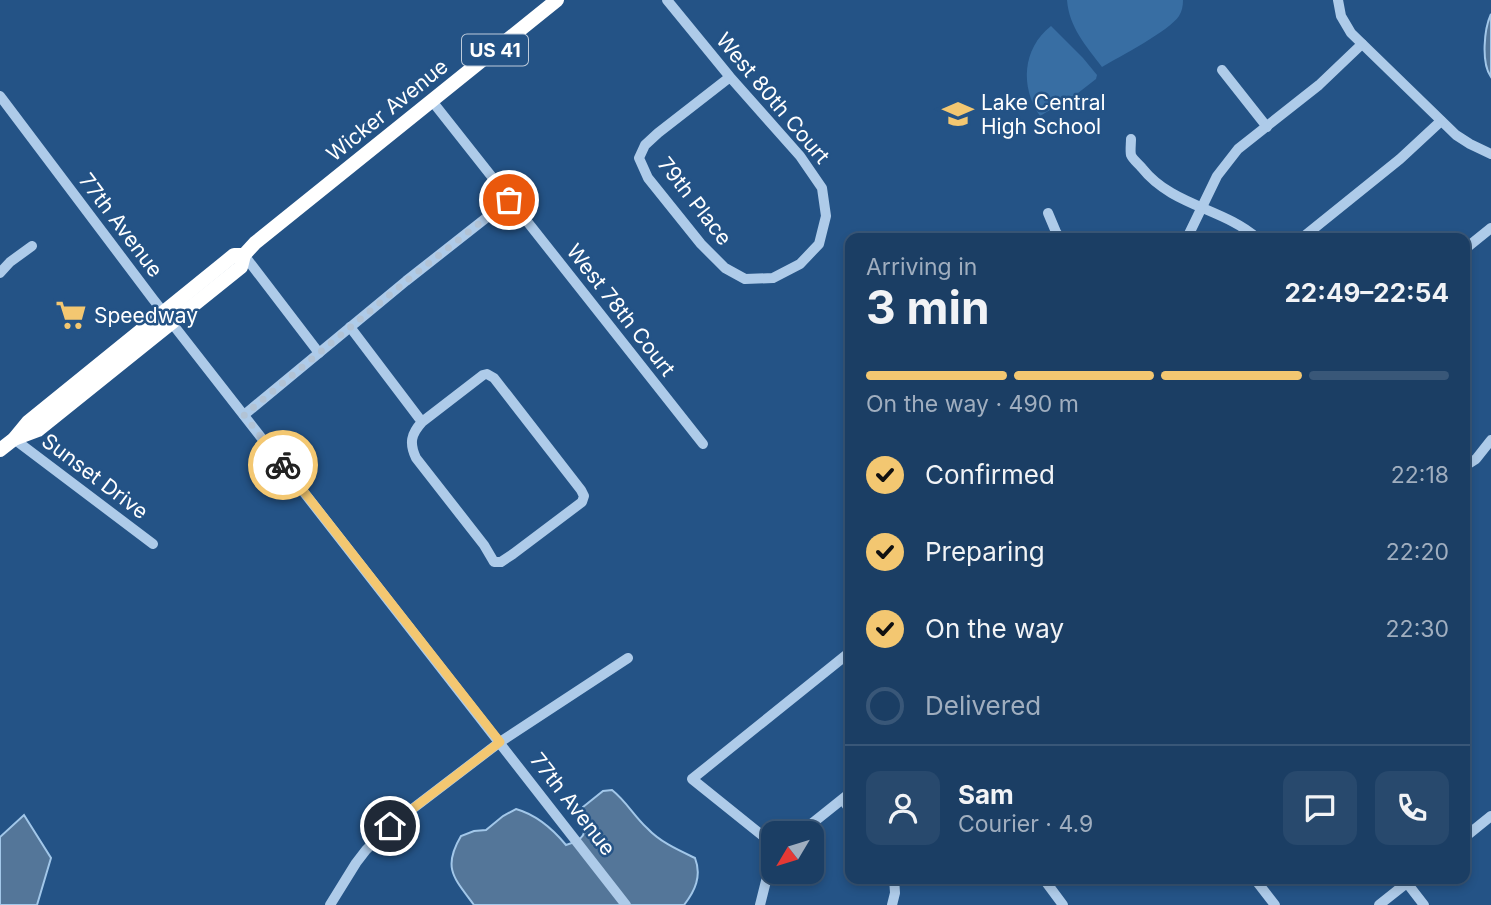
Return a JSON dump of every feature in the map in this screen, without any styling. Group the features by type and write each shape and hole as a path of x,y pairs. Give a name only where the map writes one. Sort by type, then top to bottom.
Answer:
{"highway":[{"name":"Wicker Avenue","path":"0,450 14,439 38,430 234,255 244,255 255,243 557,0"}],"street":[{"name":"West 80th Court","path":"667,0 800,156 822,188 826,216 819,244 800,264"},
{"path":"1338,0 1345,26 1362,44 1456,135 1491,154"},
{"path":"1189,233 1217,176 1238,149 1326,79 1362,44"},
{"path":"1222,70 1267,127"},
{"name":"79th Place","path":"730,77 658,133 645,145 639,158 648,178 725,268 745,279 773,278 800,264"},
{"name":"West 78th Court","path":"432,101 703,444"},
{"name":"77th Avenue","path":"2,102 626,905"},
{"path":"1308,233 1400,159 1441,121"},
{"path":"1131,139 1131,155 1148,176 1170,192 1250,233"},
{"path":"244,415 509,200"},
{"path":"1048,212 1057,233"},
{"path":"1470,245 1491,228"},
{"path":"0,273 32,246"},
{"path":"244,255 319,353"},
{"path":"351,327 422,422"},
{"path":"488,374 494,378 581,489 584,496 582,502 513,554 501,562 494,562 484,545 416,458 411,439 422,422 483,375 488,374"},
{"name":"Sunset Drive","path":"14,439 153,544"},
{"path":"1470,463 1491,440"},
{"path":"761,835 692,779 845,656"},
{"path":"330,905 356,863 390,826 500,742 628,658"},
{"path":"815,821 845,798"},
{"path":"1470,831 1491,816"},
{"path":"760,905 765,884"},
{"path":"892,905 894,884"},
{"path":"1047,884 1063,905"},
{"path":"1259,884 1275,905"},
{"path":"1378,905 1406,884"},
{"path":"1412,884 1424,905"}],"shaded area":[{"path":"1067,0 1183,0 1183,6 1174,22 1102,67 1075,28"},
{"path":"1491,14 1491,77 1486,63 1485,46"},
{"path":"1051,26 1097,75 1096,79 1078,93 1040,116 1029,93 1027,69 1034,46"},
{"path":"612,790 652,833 695,858 698,871 696,883 684,905 474,905 456,880 451,865 452,856 461,836 486,830 516,809 544,823 566,845 583,835 583,807 603,791"},
{"path":"24,815 51,858 37,905 0,905 0,837"}],"way so far":[{"path":"283,465 244,415 509,200"}],"place":[{"name":"Lake Central High School","path":"958,114"},
{"name":"Speedway","path":"71,315"}],"route":[{"path":"283,465 500,742 390,826"}]}
